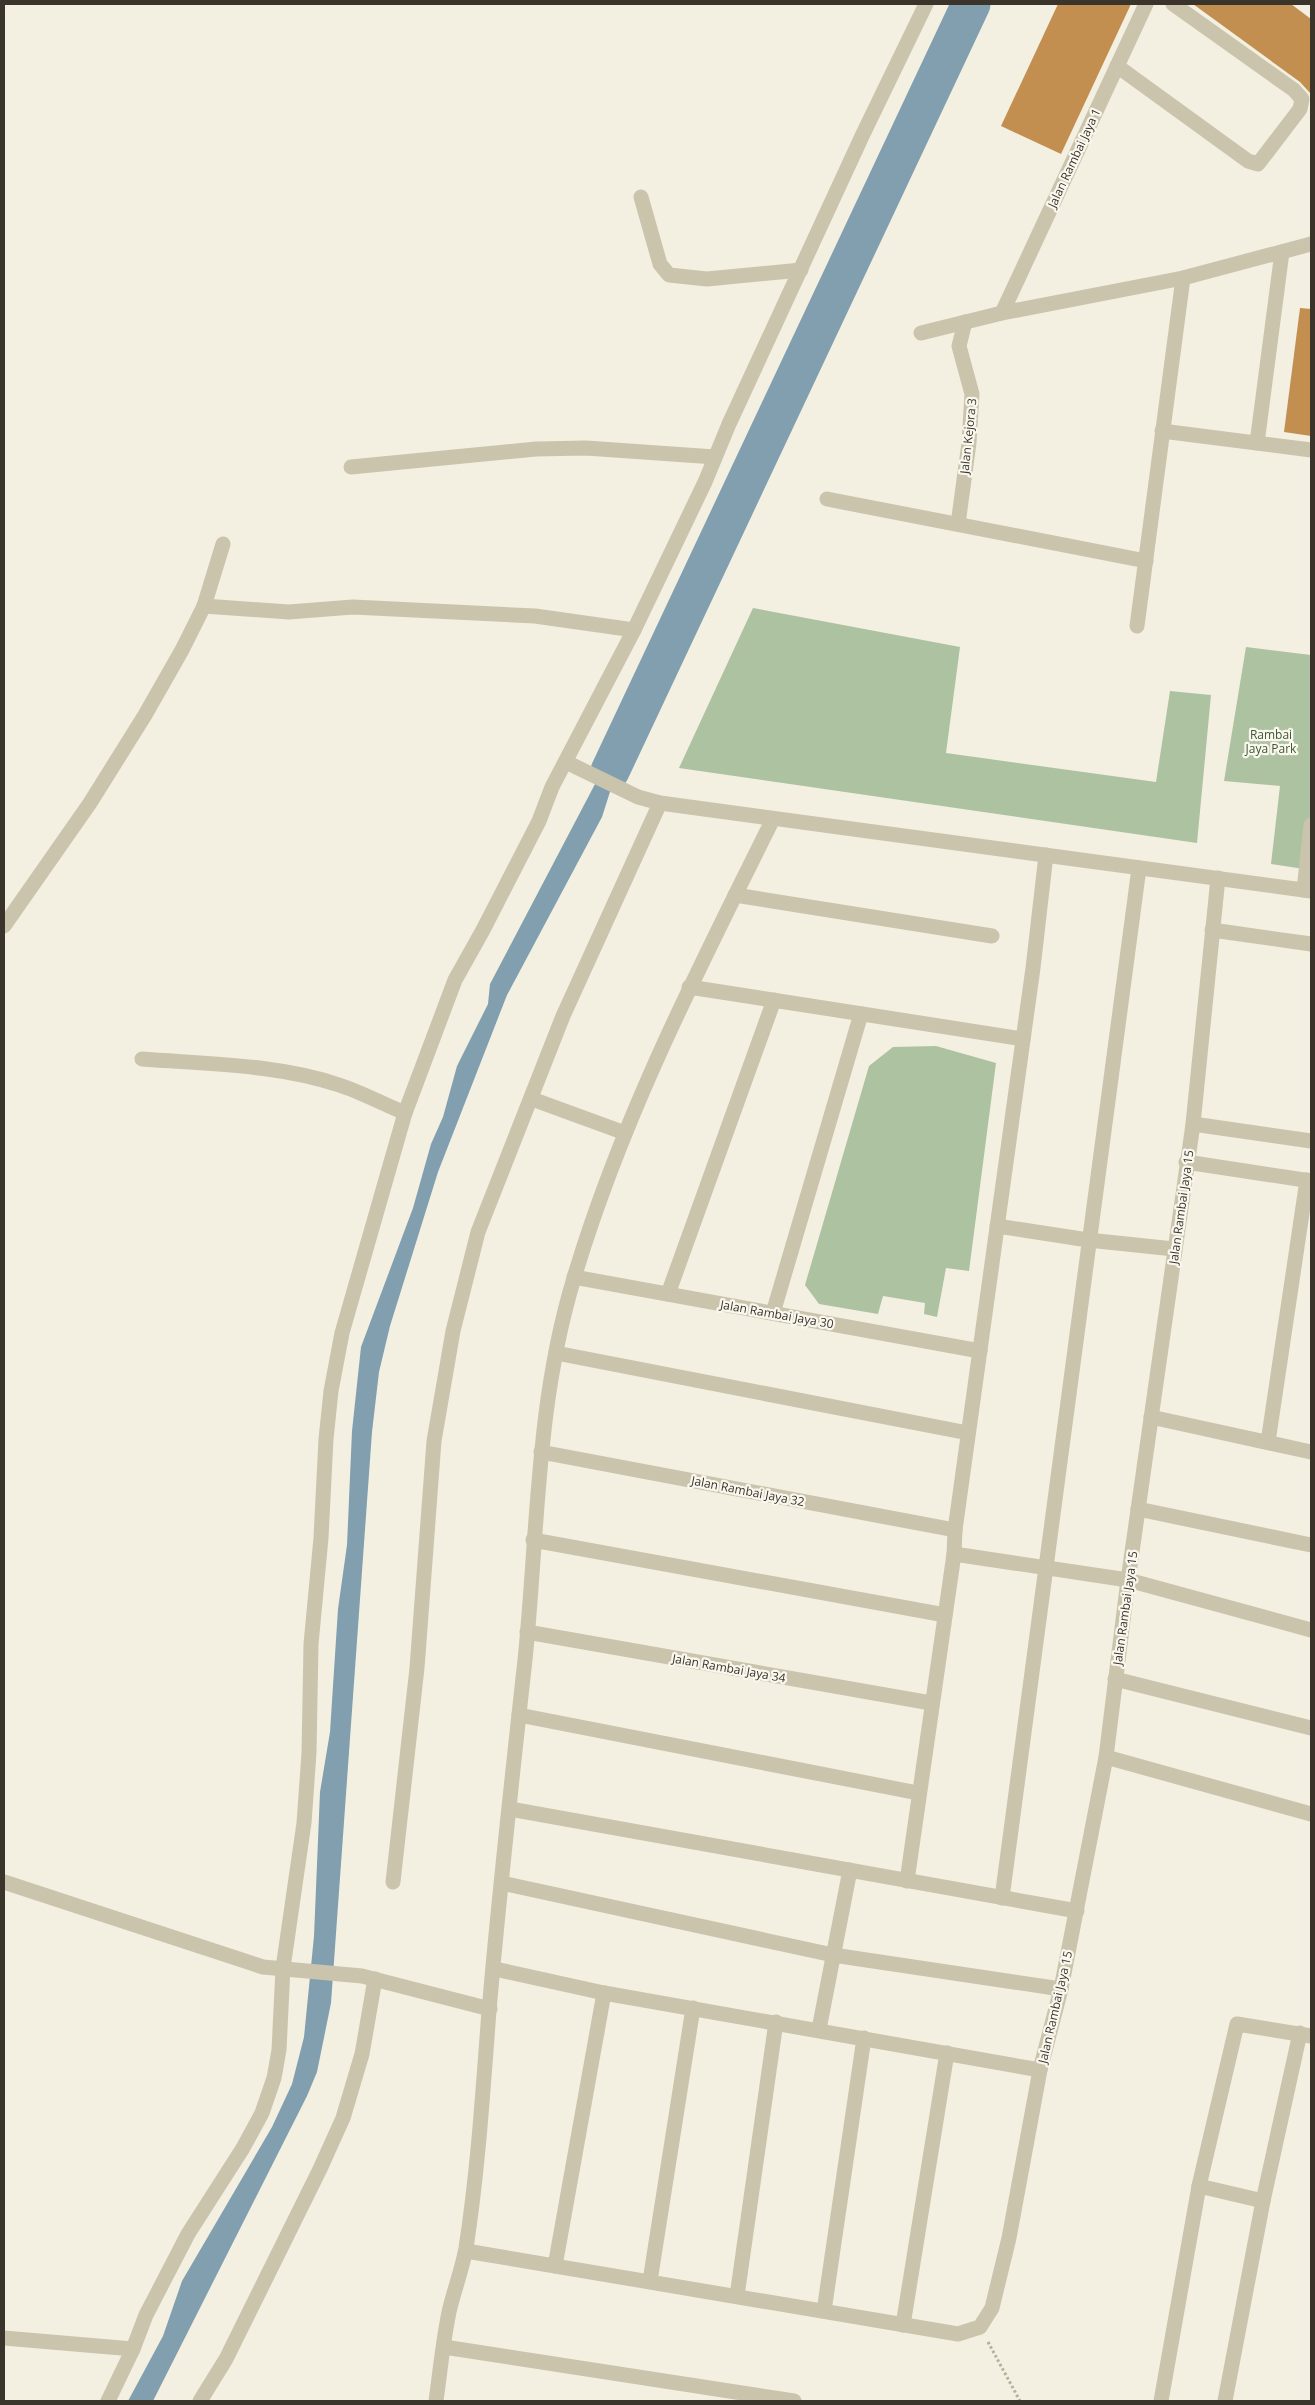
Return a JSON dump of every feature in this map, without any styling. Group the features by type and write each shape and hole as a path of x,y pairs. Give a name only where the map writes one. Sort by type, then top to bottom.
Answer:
{"street":[{"path":"108,2401 133,2349 146,2315 188,2234 243,2148 262,2113 274,2078 279,2050 283,1968 304,1823 309,1753 311,1644 321,1538 326,1439 331,1391 342,1333 405,1113 455,980 535,829 552,787 634,630 926,4"},
{"name":"Jalan Rambai Jaya 1","path":"1002,312 1146,4"},
{"path":"1117,66 1248,161 1258,164 1300,109 1302,99 1294,90 1173,4"},
{"path":"641,197 660,264 669,275 707,279 801,270"},
{"path":"921,333 1002,312 1183,278 1311,244"},
{"path":"1257,443 1282,252"},
{"path":"1137,626 1183,278"},
{"name":"Jalan Kejora 3","path":"958,524 969,443 972,394 959,346 965,322"},
{"path":"1162,431 1311,450"},
{"path":"351,467 536,449 586,448 715,457"},
{"path":"826,498 1146,560"},
{"path":"4,926 110,771 182,650 204,606 223,544"},
{"path":"204,606 289,612 353,607 526,616 634,630"},
{"path":"566,762 638,797 660,803 1307,891 1311,825"},
{"path":"393,1882 417,1668 434,1441 454,1331 478,1232 532,1099 563,1016 660,803"},
{"path":"436,2401 450,2310 466,2251 485,2087 490,2009 528,1632 533,1540 544,1411 556,1353 574,1277 625,1133 689,987 773,819"},
{"path":"907,1881 918,1793 954,1554 955,1530 1023,1039 1046,855"},
{"path":"1002,1898 1088,1240 1139,868"},
{"name":"Jalan Rambai Jaya 15","path":"980,2327 992,2308 1009,2238 1040,2070 1061,1989 1106,1757 1128,1580 1186,1162 1193,1124 1218,878"},
{"path":"735,896 992,936"},
{"path":"1212,930 1311,944"},
{"path":"689,987 1023,1039"},
{"path":"668,1294 774,1000"},
{"path":"773,1313 861,1014"},
{"path":"142,1058 254,1068 297,1075 338,1084 405,1113"},
{"path":"532,1099 625,1133"},
{"path":"1193,1124 1311,1140"},
{"path":"1186,1162 1309,1181 1268,1442"},
{"path":"997,1226 1088,1240 1174,1249"},
{"name":"Jalan Rambai Jaya 30","path":"574,1277 980,1351"},
{"path":"556,1353 968,1433"},
{"path":"1151,1416 1311,1452"},
{"name":"Jalan Rambai Jaya 32","path":"541,1452 955,1530"},
{"path":"1138,1509 1311,1545"},
{"path":"533,1540 945,1615"},
{"path":"954,1554 1045,1566 1128,1580 1311,1630"},
{"name":"Jalan Rambai Jaya 34","path":"528,1632 931,1703"},
{"path":"1115,1679 1311,1728"},
{"path":"519,1715 918,1793"},
{"path":"1106,1757 1311,1814"},
{"path":"510,1809 1077,1911"},
{"path":"819,2029 850,1870"},
{"path":"4,1882 263,1967 368,1978 490,2009"},
{"path":"502,1883 833,1955 1061,1989"},
{"path":"494,1969 604,1993 819,2029 1040,2070"},
{"path":"200,2401 226,2359 343,2118 362,2054 368,1978"},
{"path":"555,2266 604,1993"},
{"path":"650,2281 693,2008"},
{"path":"737,2296 776,2022"},
{"path":"1161,2401 1199,2186 1237,2024 1306,2034 1264,2201 1225,2401"},
{"path":"824,2310 864,2038"},
{"path":"903,2326 947,2053"},
{"path":"1199,2186 1264,2201"},
{"path":"466,2251 824,2310 903,2326 958,2334 980,2327"},
{"path":"4,2338 133,2349"},
{"path":"444,2347 794,2401"}],"path":[{"path":"980,2327 1020,2401"}],"green space":[{"path":"753,608 960,647 946,753 1156,782 1170,691 1211,695 1197,843 679,768"},
{"name":"Rambai Jaya Park","path":"1246,647 1311,655 1311,870 1271,864 1280,786 1224,781"},
{"path":"936,1046 996,1063 969,1271 946,1268 937,1317 924,1314 925,1303 883,1296 878,1314 819,1304 805,1285 869,1066 893,1047"}],"water":[{"path":"615,746 623,751 602,817 507,995 438,1172 390,1326 379,1372 372,1432 331,2003 317,2072 307,2096 153,2401 128,2401 163,2336 182,2281 272,2127 292,2084 304,2037 314,1936 320,1792 330,1732 338,1609 347,1545 352,1431 361,1347 413,1208 431,1144 443,1117 457,1066 488,1004 490,984"}],"building":[{"path":"1058,4 1131,4 1061,154 1001,126"},
{"path":"1193,4 1291,4 1311,19 1311,94 1300,82"},
{"path":"1300,308 1311,309 1311,436 1284,432"}],"waterway":[{"path":"610,771 971,4"}]}
